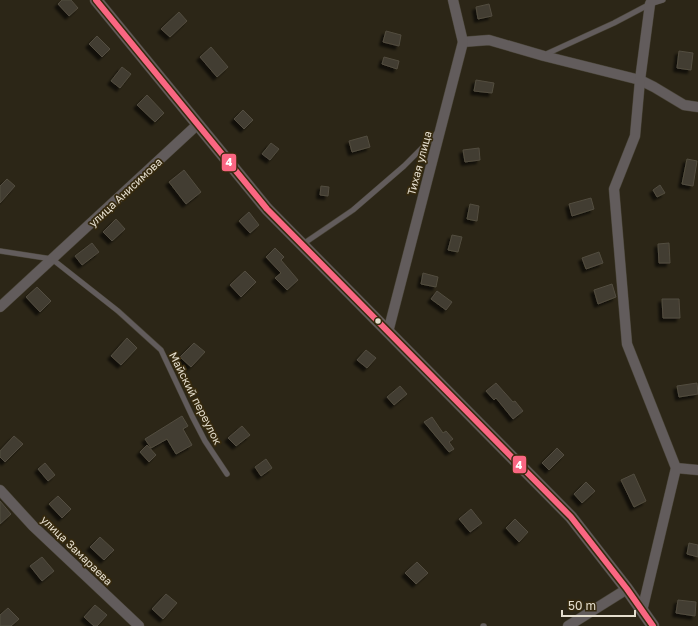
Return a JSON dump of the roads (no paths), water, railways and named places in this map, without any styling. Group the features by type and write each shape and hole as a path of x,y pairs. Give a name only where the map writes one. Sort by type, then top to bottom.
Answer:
{"street":[{"path":"96,0 267,209 571,517 654,626"},
{"name":"Тихая улица","path":"388,332 463,42 453,0"},
{"path":"642,610 676,468 627,344 614,189 635,136 640,80 651,2"},
{"path":"463,42 489,40 544,56 640,80 654,86 684,105 698,107"},
{"name":"улица Анисимова","path":"52,259 198,124"},
{"path":"0,307 52,259"},
{"path":"676,468 698,470"},
{"name":"улица Замараева","path":"0,490 33,526 139,626"},
{"path":"568,626 627,589"}],"lane":[{"path":"544,56 614,23 651,2 663,0"},
{"path":"302,245 353,210 404,166 440,130"},
{"path":"0,251 52,259"},
{"name":"Майский переулок","path":"52,259 118,311 161,350 192,416 227,474"}]}
